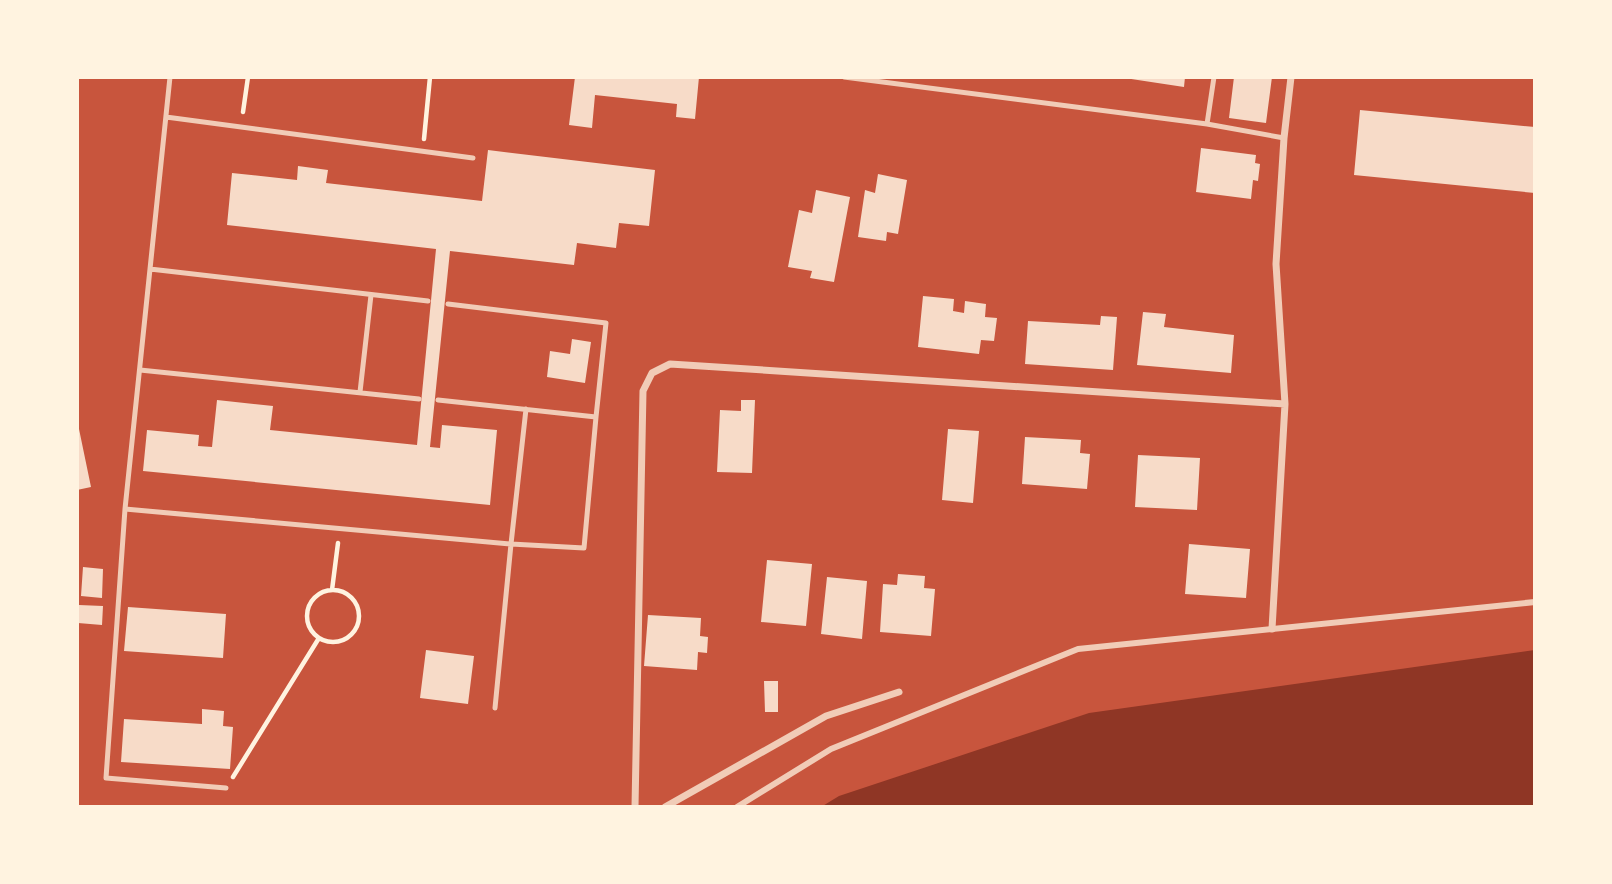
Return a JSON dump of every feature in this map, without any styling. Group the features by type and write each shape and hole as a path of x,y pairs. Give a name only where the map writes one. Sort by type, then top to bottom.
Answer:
{"street":[{"path":"1272,629 1286,404 1276,264 1284,138 1291,77"},
{"path":"635,807 643,391 652,373 670,364 1286,404"},
{"path":"737,807 831,749 1078,649 1535,602"},
{"path":"665,807 827,716 899,692"}],"lane":[{"path":"170,77 125,509 106,778 226,788"},
{"path":"844,77 1207,124 1284,138"},
{"path":"1207,124 1213,77"},
{"path":"166,117 473,158"},
{"path":"150,269 428,301"},
{"path":"360,393 371,295"},
{"path":"125,509 511,544 583,548 606,323 448,304"},
{"path":"139,370 419,398"},
{"path":"438,400 596,417"},
{"path":"495,708 526,409"}],"path":[{"path":"241,127 247,77"},
{"path":"423,150 430,77"},
{"path":"332,590 339,528"},
{"path":"332,590 341,592 354,601 359,618 356,626 344,639 336,642 319,638 308,625 308,609 317,596 332,590"},
{"path":"226,788 319,638"}],"shaded area":[{"path":"1535,650 1535,807 821,807 839,796 1089,713"}],"building":[{"path":"575,77 699,77 695,119 676,117 677,104 595,95 592,128 569,125"},
{"path":"1118,77 1185,77 1184,87"},
{"path":"1234,77 1272,77 1266,123 1229,118"},
{"path":"1360,110 1535,127 1535,193 1354,175"},
{"path":"1201,148 1256,155 1255,163 1260,164 1258,181 1253,180 1251,199 1196,192"},
{"path":"488,150 655,170 649,226 619,223 616,248 577,243 574,265 450,251 430,447 440,448 442,425 497,430 490,505 143,471 147,430 199,435 198,446 212,447 217,400 273,406 270,430 417,445 436,249 227,225 232,173 297,180 298,166 328,170 326,183 482,201"},
{"path":"878,174 907,180 898,234 887,232 886,241 858,237 865,190 875,193"},
{"path":"816,190 850,197 834,282 810,278 812,271 788,267 799,210 812,213"},
{"path":"923,296 954,299 953,311 964,313 965,301 986,304 985,317 997,318 994,341 981,340 979,354 918,347"},
{"path":"1143,312 1166,314 1164,327 1234,335 1231,373 1137,365"},
{"path":"1101,316 1117,317 1113,370 1025,364 1028,321 1100,325"},
{"path":"572,339 591,342 585,383 547,377 550,351 570,354"},
{"path":"741,400 755,400 752,473 717,472 720,410 741,411"},
{"path":"77,429 91,487 77,490"},
{"path":"948,429 979,431 973,503 942,500"},
{"path":"1025,437 1081,440 1080,453 1090,454 1087,489 1022,484"},
{"path":"1138,455 1200,458 1197,510 1135,507"},
{"path":"1189,544 1250,549 1246,598 1185,594"},
{"path":"767,560 812,564 806,626 761,622"},
{"path":"83,567 103,569 102,598 81,596"},
{"path":"898,574 925,576 924,588 935,589 931,636 880,632 883,584 897,585"},
{"path":"827,577 867,581 862,639 821,634"},
{"path":"79,605 103,606 102,625 78,623"},
{"path":"128,607 226,614 223,658 124,651"},
{"path":"648,615 701,618 700,636 708,637 707,653 698,652 697,670 644,666"},
{"path":"426,650 474,656 468,704 420,698"},
{"path":"764,681 778,681 778,712 765,712"},
{"path":"202,709 224,711 223,726 233,727 230,769 121,762 124,719 202,724"}]}
